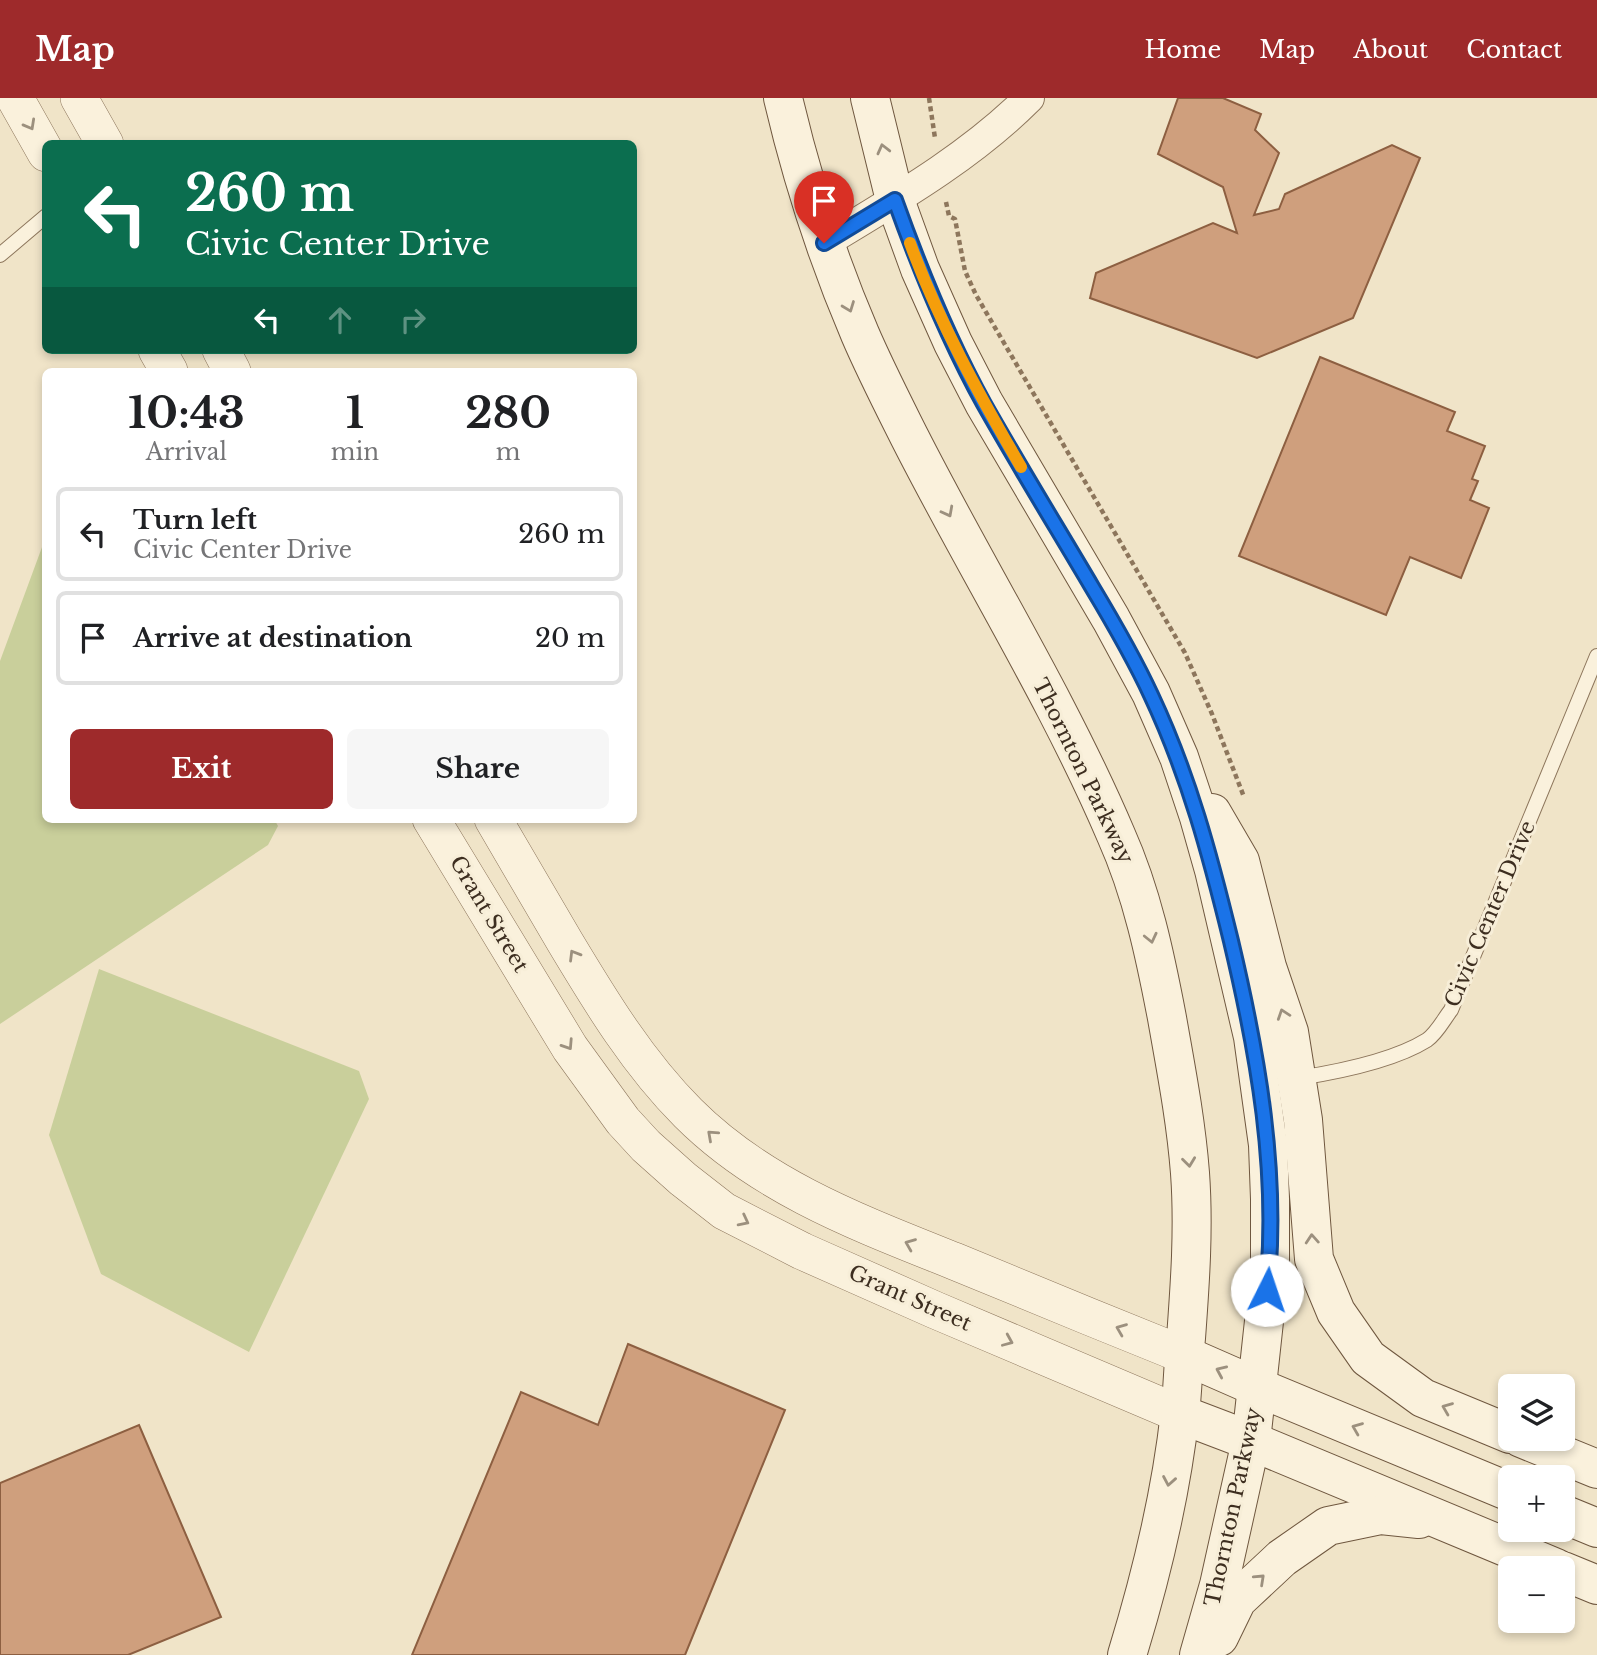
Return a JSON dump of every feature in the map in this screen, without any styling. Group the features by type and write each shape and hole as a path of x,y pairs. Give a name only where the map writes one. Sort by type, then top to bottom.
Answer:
{"main road":[{"name":"Thornton Parkway","path":"783,98 797,156 824,243 860,335 938,493 1099,795 1132,873 1148,926 1180,1090 1190,1175 1191,1234 1180,1414 1154,1557 1127,1655"},
{"name":"Thornton Parkway","path":"870,98 895,200 920,269 953,343 984,403 1111,619 1151,693 1178,757 1214,870 1253,1037 1268,1145 1270,1266 1251,1441 1228,1546 1199,1655"},
{"path":"1178,757 1240,861 1267,967 1289,1032 1303,1119 1314,1258 1336,1312 1368,1358 1423,1398 1498,1429"},
{"path":"1184,1355 1498,1487"},
{"name":"Grant Street","path":"1180,1414 1527,1556"},
{"path":"1553,1451 1597,1469"},
{"path":"1210,1655 1237,1600 1282,1558 1328,1526 1381,1515 1445,1522"},
{"path":"1575,1519 1597,1528"},
{"path":"1575,1576 1597,1585"}],"street":[{"path":"15,98 42,146"},
{"path":"79,98 103,140"},
{"path":"824,243 940,169 1004,123 1029,98"},
{"name":"Grant Street","path":"433,823 570,1048 623,1121 683,1179 724,1211 802,1251 1180,1414"},
{"path":"495,823 594,989 634,1050 672,1096 721,1143 802,1196 849,1218 1184,1355"}],"lane":[{"path":"0,255 42,219"},
{"name":"Civic Center Drive","path":"1297,1078 1395,1055 1429,1038 1451,1010 1597,656"}],"green space":[{"path":"42,547 42,823 276,823 278,826 268,845 0,1024 0,661"},
{"path":"99,969 359,1071 369,1099 249,1352 101,1274 49,1135"}],"building":[{"path":"1178,98 1223,98 1261,114 1255,130 1279,153 1254,215 1279,209 1285,194 1392,145 1420,158 1353,318 1257,358 1090,298 1096,273 1213,223 1237,233 1223,187 1158,154"},
{"path":"1320,357 1455,412 1447,431 1485,446 1472,479 1478,481 1470,500 1489,508 1461,578 1410,557 1386,615 1239,556"},
{"path":"628,1344 785,1410 685,1655 412,1655 521,1392 598,1425"},
{"path":"139,1425 221,1617 128,1655 0,1655 0,1483"}],"slow traffic":[{"path":"910,243 953,343 1021,467"}],"route":[{"path":"824,243 895,200 920,269 953,343 984,403 1111,619 1151,693 1199,817 1253,1037 1268,1145 1270,1266 1267,1290"}]}
